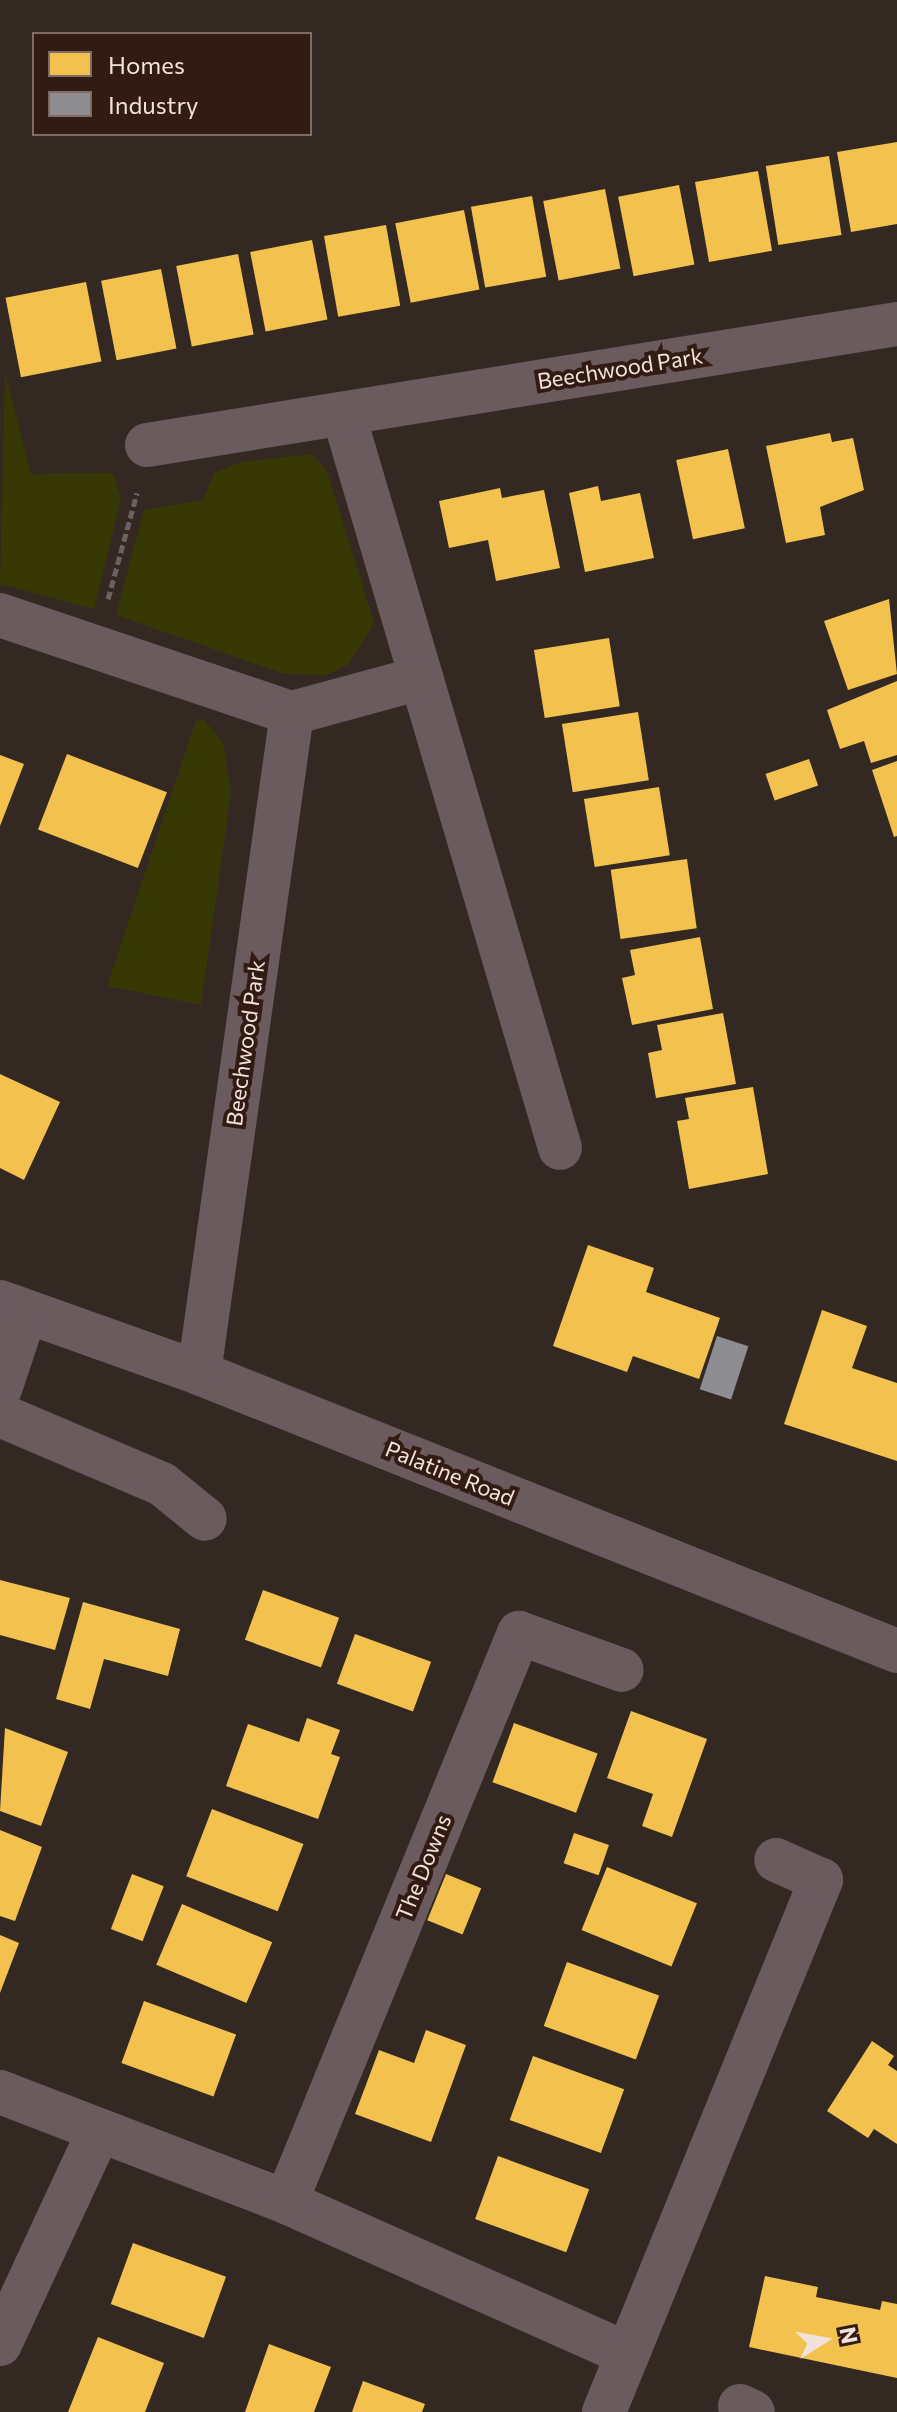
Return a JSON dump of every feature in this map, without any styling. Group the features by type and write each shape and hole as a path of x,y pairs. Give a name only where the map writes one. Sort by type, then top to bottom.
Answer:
{"street":[{"name":"Beechwood Park","path":"147,445 344,416 897,324"},
{"path":"344,416 560,1148"},
{"path":"0,615 292,713 421,678"},
{"name":"Beechwood Park","path":"199,1373 292,713"},
{"path":"0,1389 12,1308"},
{"name":"Palatine Road","path":"12,1308 199,1373 897,1651"},
{"path":"0,1415 162,1484 205,1519"},
{"name":"The Downs","path":"286,2202 519,1633 622,1670"},
{"path":"604,2412 821,1880 776,1860"},
{"path":"0,2092 98,2133 286,2202 628,2354"},
{"path":"0,2344 98,2133"}],"path":[{"path":"95,647 147,445"}],"shaded area":[{"path":"5,371 31,474 113,473 121,498 94,609 0,584"},
{"path":"312,454 327,471 374,623 349,664 326,675 285,674 116,615 144,510 203,500 214,473 240,462"},
{"path":"204,720 223,742 231,792 201,1005 107,986 196,721"}],"building: Homes":[{"path":"897,142 897,224 851,232 837,152"},
{"path":"829,156 842,235 778,245 766,166"},
{"path":"758,171 772,251 709,262 695,182"},
{"path":"679,185 694,265 634,276 618,197"},
{"path":"605,189 620,269 559,281 543,201"},
{"path":"532,196 546,277 485,288 471,207"},
{"path":"464,210 479,290 411,303 395,223"},
{"path":"386,225 400,306 338,317 324,236"},
{"path":"312,240 327,320 266,332 250,252"},
{"path":"238,254 254,334 192,347 176,266"},
{"path":"161,269 176,349 117,360 101,281"},
{"path":"86,282 101,362 21,377 6,298"},
{"path":"830,433 832,442 853,438 864,490 820,507 825,535 786,543 766,446"},
{"path":"728,449 745,528 693,539 676,460"},
{"path":"598,486 601,501 640,493 654,558 585,572 569,493"},
{"path":"500,488 502,498 544,490 560,568 496,581 488,540 449,548 439,501"},
{"path":"889,599 897,674 848,690 824,621"},
{"path":"609,638 620,706 545,718 534,650"},
{"path":"897,681 897,755 871,763 864,741 840,749 827,710"},
{"path":"638,712 649,780 573,792 562,724"},
{"path":"67,754 167,792 138,868 38,830"},
{"path":"0,755 24,764 0,826"},
{"path":"809,759 818,785 775,800 766,774"},
{"path":"897,761 897,836 894,837 872,770"},
{"path":"659,787 670,855 595,867 584,799"},
{"path":"687,859 697,928 620,939 611,870"},
{"path":"700,937 713,1009 632,1025 622,978 635,975 630,950"},
{"path":"723,1013 736,1084 656,1098 648,1053 662,1050 657,1025"},
{"path":"0,1074 60,1102 24,1180 0,1168"},
{"path":"753,1087 768,1174 689,1189 677,1121 689,1119 685,1098"},
{"path":"588,1245 654,1268 646,1292 720,1318 699,1379 633,1356 627,1372 553,1346"},
{"path":"822,1310 867,1326 852,1368 897,1383 897,1461 784,1424"},
{"path":"0,1580 70,1598 55,1650 0,1635"},
{"path":"263,1590 339,1618 321,1668 245,1640"},
{"path":"83,1602 180,1629 168,1676 104,1659 90,1709 56,1699"},
{"path":"355,1634 431,1662 413,1712 337,1684"},
{"path":"631,1711 707,1739 672,1837 642,1826 653,1794 607,1778"},
{"path":"307,1718 340,1730 331,1754 340,1757 318,1819 226,1786 248,1724 299,1742"},
{"path":"514,1723 598,1753 576,1813 492,1782"},
{"path":"5,1728 68,1752 41,1826 0,1811"},
{"path":"212,1809 303,1844 278,1911 186,1876"},
{"path":"0,1830 42,1847 15,1921 0,1916"},
{"path":"574,1833 609,1845 599,1875 564,1863"},
{"path":"607,1867 697,1903 671,1966 582,1930"},
{"path":"132,1874 164,1886 143,1941 111,1929"},
{"path":"446,1874 481,1888 463,1935 427,1920"},
{"path":"182,1904 272,1942 246,2003 156,1965"},
{"path":"0,1935 19,1943 0,1993"},
{"path":"567,1962 659,1996 636,2059 544,2026"},
{"path":"144,2001 236,2035 214,2097 121,2063"},
{"path":"426,2030 466,2045 431,2142 355,2114 379,2050 414,2063"},
{"path":"872,2041 894,2056 888,2065 897,2071 897,2144 874,2129 868,2138 827,2111"},
{"path":"533,2056 624,2089 601,2153 510,2120"},
{"path":"498,2156 589,2189 566,2252 475,2219"},
{"path":"133,2243 226,2277 204,2338 111,2304"},
{"path":"765,2276 818,2287 816,2297 880,2310 882,2301 897,2304 897,2378 749,2347"},
{"path":"98,2337 164,2363 145,2412 68,2412"},
{"path":"269,2344 331,2367 314,2412 245,2412"},
{"path":"363,2381 425,2404 422,2412 352,2412"}],"building: Industry":[{"path":"717,1336 748,1346 731,1399 700,1389"}]}
